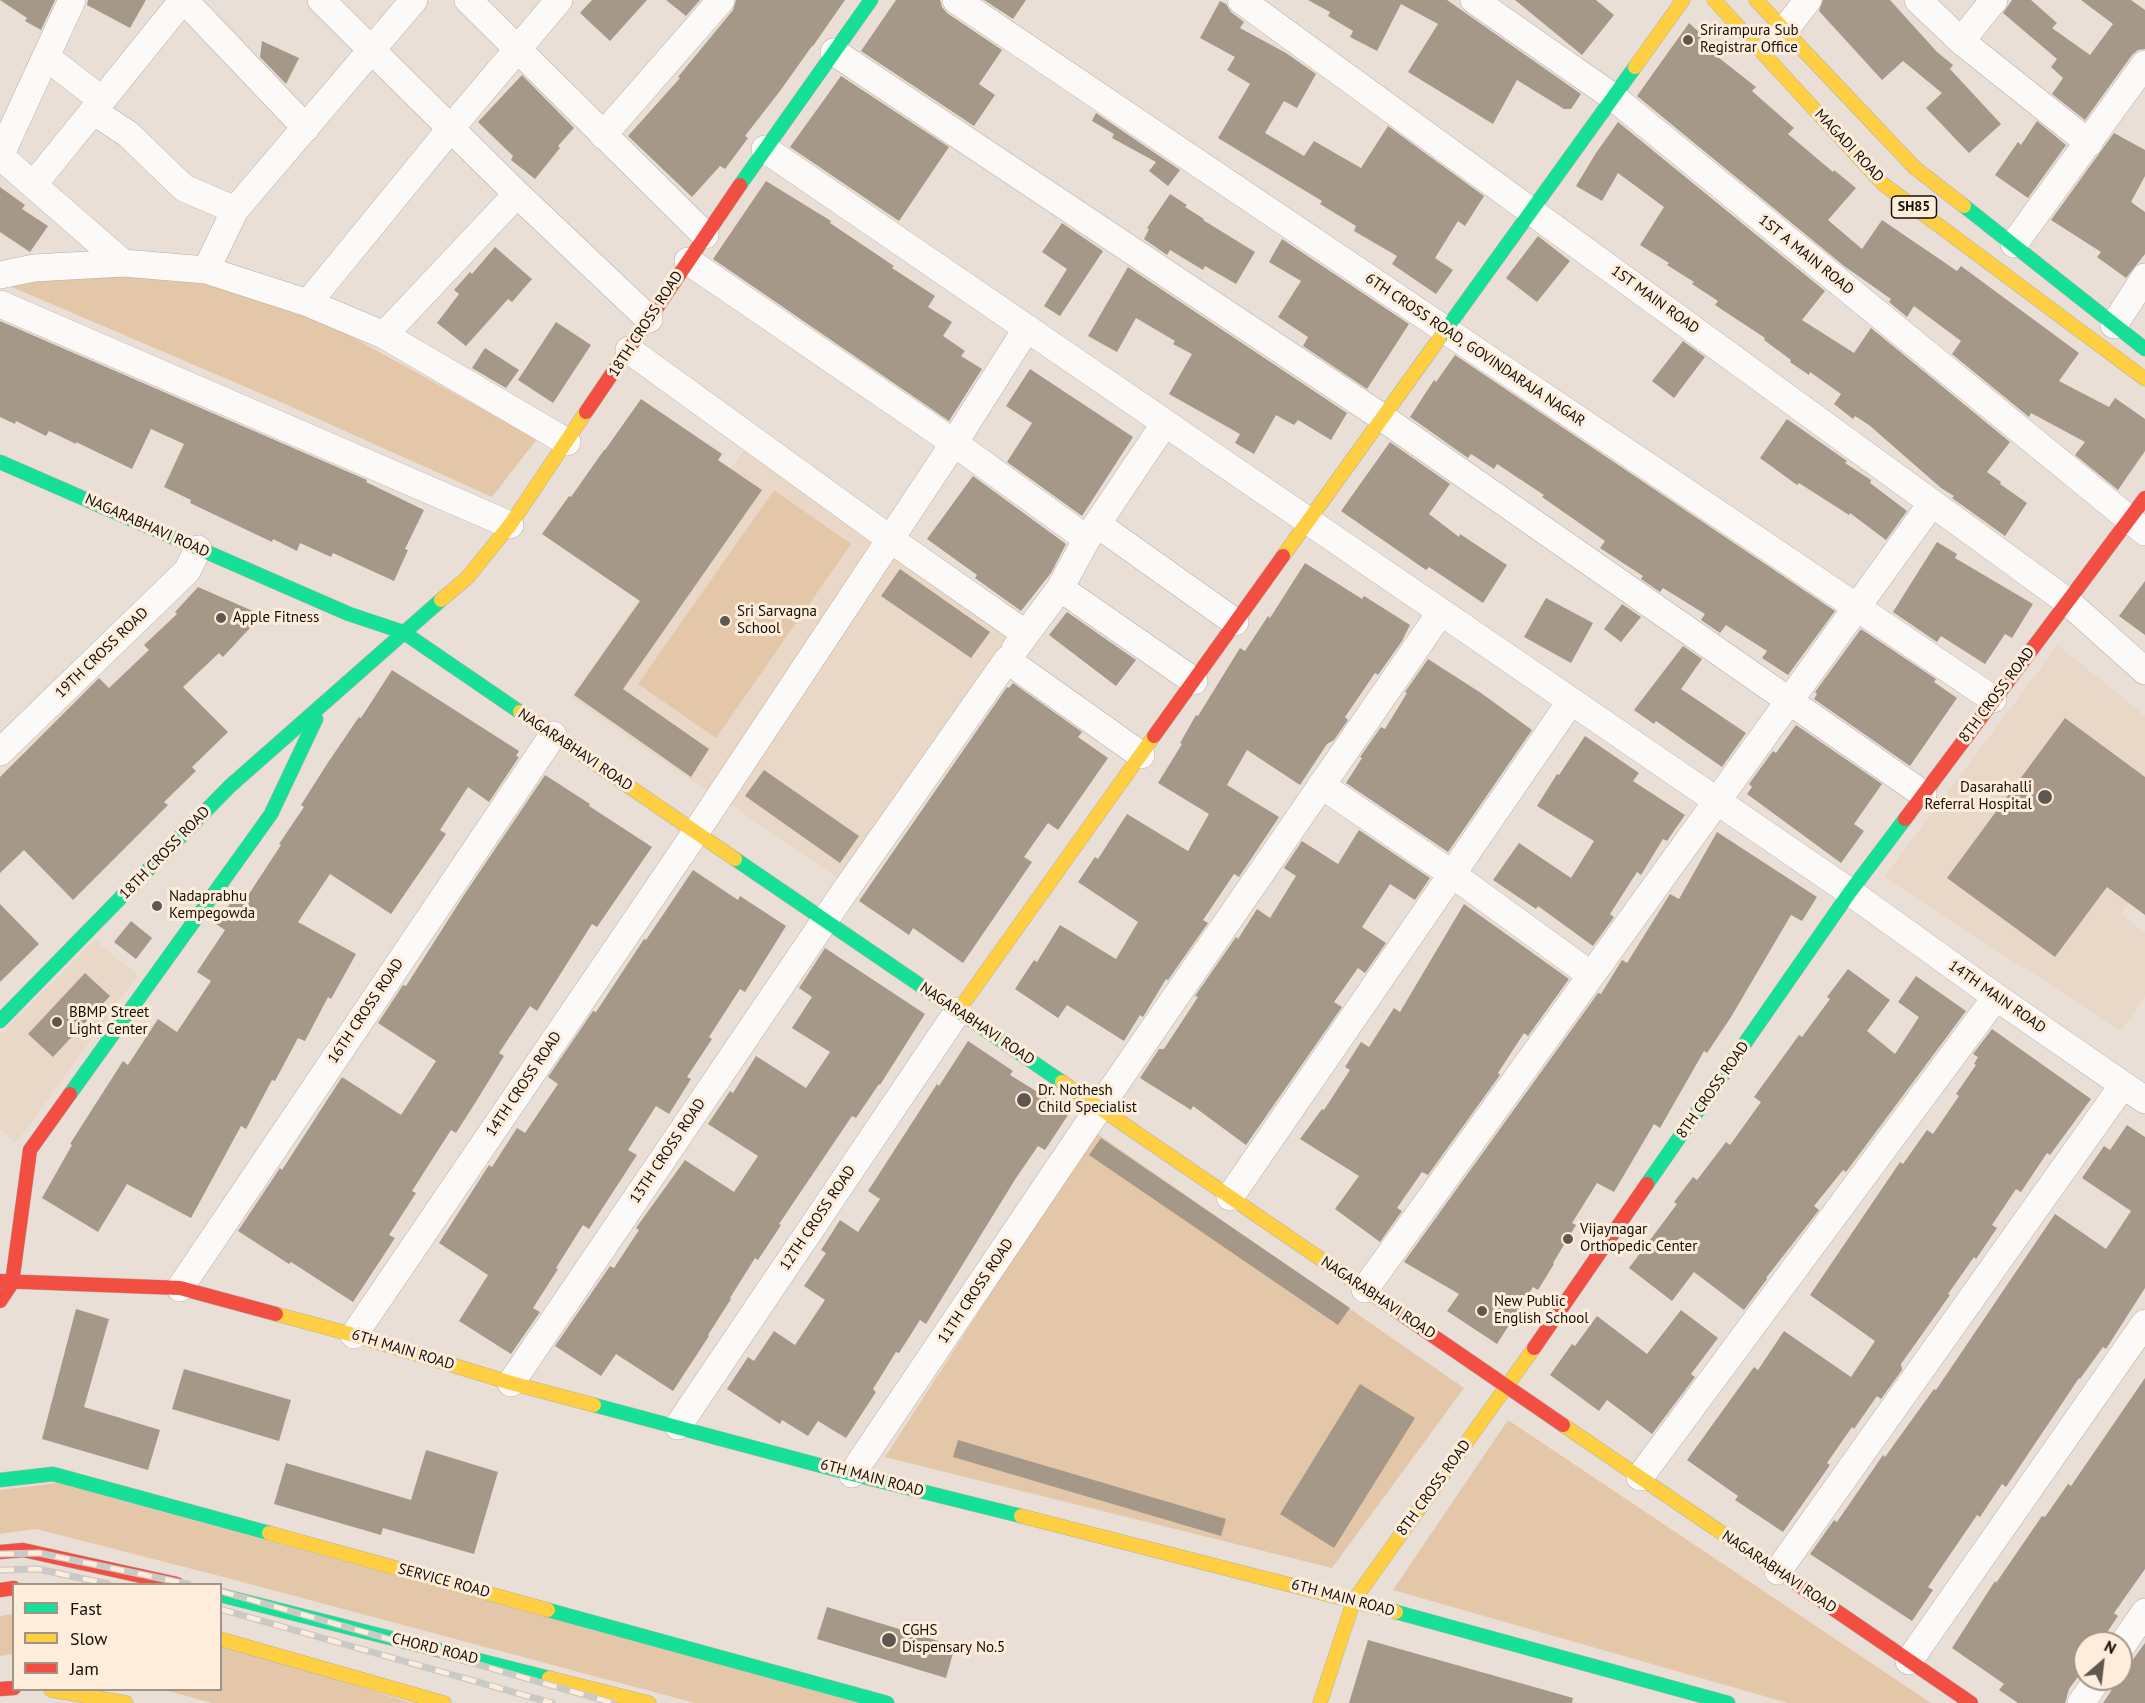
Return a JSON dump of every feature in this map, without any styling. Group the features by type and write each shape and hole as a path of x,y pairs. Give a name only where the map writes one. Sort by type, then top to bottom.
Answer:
{"main road":[{"name":"18TH CROSS ROAD","path":"5,1007 230,786 467,578 510,525 705,236 871,0"},
{"path":"958,1011 1683,0"},
{"name":"MAGADI ROAD","path":"1714,0 1883,184 2145,380"},
{"name":"MAGADI ROAD","path":"1756,0 1915,168 2145,349"},
{"name":"NAGARABHAVI ROAD","path":"0,462 349,614 403,632 1971,1703"},
{"name":"8TH CROSS ROAD","path":"1320,1703 1354,1600 1507,1386 1850,892 2068,602 2140,517"},
{"path":"0,1300 6,1282 30,1150 271,814 322,706"},
{"name":"6TH MAIN ROAD","path":"6,1282 180,1288 354,1335 512,1383 852,1473 1354,1600 1728,1703"},
{"name":"SERVICE ROAD","path":"0,1480 53,1474 887,1703"},
{"path":"0,1552 23,1550 172,1583"},
{"name":"CHORD ROAD","path":"222,1596 650,1703"},
{"path":"222,1640 444,1703"},
{"path":"40,1691 51,1703"},
{"path":"62,1691 126,1703"}],"street":[{"path":"72,0 0,156 123,263"},
{"path":"34,184 184,0 306,128"},
{"path":"321,0 517,194 649,319"},
{"path":"206,270 235,210 414,0"},
{"path":"468,0 705,236"},
{"path":"308,303 451,128 560,0"},
{"path":"603,135 721,0"},
{"name":"6TH CROSS ROAD, GOVINDARAJA NAGAR","path":"956,0 1993,699"},
{"name":"1ST MAIN ROAD","path":"1241,0 2068,602"},
{"name":"1ST A MAIN ROAD","path":"1474,0 1613,97 2140,517"},
{"path":"1784,31 1808,0"},
{"path":"1918,0 1961,41 2089,143"},
{"path":"1961,41 1994,0"},
{"path":"834,52 1383,418 1923,794"},
{"path":"46,57 184,188 235,210"},
{"path":"2014,244 2145,64"},
{"name":"14TH MAIN ROAD","path":"765,149 1850,892 2145,1100"},
{"path":"384,335 517,194"},
{"path":"688,261 954,443 1235,622"},
{"path":"0,275 34,268 123,263 206,270 308,303 384,335 567,442"},
{"path":"2114,325 2145,277"},
{"path":"0,304 510,525"},
{"name":"14TH CROSS ROAD","path":"354,1335 696,832 954,443 1027,328"},
{"path":"629,350 890,539 1026,634"},
{"name":"13TH CROSS ROAD","path":"512,1383 825,920 1006,660 1060,588 1092,531 1165,423"},
{"path":"1365,1289 1932,503"},
{"name":"19TH CROSS ROAD","path":"0,752 187,571 198,549"},
{"path":"1060,588 1194,681"},
{"path":"2068,602 2145,671"},
{"name":"11TH CROSS ROAD","path":"852,1473 1099,1108 1441,612"},
{"path":"1006,660 1141,755"},
{"path":"1230,1197 1571,701"},
{"name":"16TH CROSS ROAD","path":"180,1288 553,735"},
{"path":"1321,785 1452,874 1591,975"},
{"path":"1641,1477 1996,997"},
{"name":"12TH CROSS ROAD","path":"678,1426 958,1011"},
{"path":"1778,1571 2123,1084"},
{"path":"1909,1661 2145,1323"},
{"path":"2132,1631 2145,1612"}],"shaded area":[{"path":"170,272 316,317 537,439 492,497 276,400 0,282"},
{"name":"Sri Sarvagna School","path":"744,450 879,544 707,791 571,697"},
{"path":"774,490 851,544 716,738 638,684"},
{"path":"894,556 1010,637 842,881 726,801"},
{"name":"Dasarahalli Referral Hospital","path":"2058,645 2145,716 2145,880 2121,914 2145,933 2145,995 2121,1031 1884,877"},
{"path":"95,940 138,975 16,1143 0,1129 0,1035"},
{"path":"1095,1132 1464,1388 1332,1568 885,1457"},
{"path":"1508,1420 1931,1703 1788,1703 1393,1590"},
{"path":"57,1483 858,1703 695,1703 36,1529 0,1534 0,1490"},
{"path":"12,1614 12,1654 0,1656 0,1616"},
{"path":"222,1643 411,1703 212,1703 169,1691 222,1691"}],"building":[{"path":"0,0 55,0 41,30 25,21 27,18"},
{"path":"88,0 146,0 130,28 87,5"},
{"path":"592,0 647,0 610,41 580,13"},
{"path":"666,0 700,0 686,16"},
{"path":"736,0 845,0 745,136 748,138 725,169 720,166 692,197 628,136 680,78 678,77 733,10"},
{"path":"896,0 940,0 947,13 1002,50 979,84 995,95 974,126 861,51"},
{"path":"984,0 1026,0 1013,19"},
{"path":"1308,0 1447,0 1581,94 1571,109 1564,109 1517,80 1493,124 1408,72 1438,24 1401,4 1377,51 1350,37 1353,31 1328,16 1330,12"},
{"path":"1515,0 1596,0 1614,15 1582,55"},
{"path":"1823,0 1890,0 1937,52 1953,65 1950,69 2001,124 1969,153 1926,108 1942,93 1903,61 1882,80 1819,11"},
{"path":"2012,0 2031,0 2057,23 2052,28 2090,55 2113,24 2081,0 2131,0 2145,10 2145,49 2138,50 2132,55 2085,120 2052,94 2063,78 2051,67 2057,59 2003,13"},
{"path":"1220,1 1244,22 1240,28 1286,53 1316,74 1297,108 1284,101 1265,133 1304,156 1314,141 1361,168 1388,126 1484,196 1465,226 1458,221 1435,258 1453,270 1436,294 1392,264 1397,256 1354,231 1356,226 1320,204 1322,201 1218,138 1250,84 1227,70 1235,57 1200,38"},
{"path":"1689,23 1713,45 1709,50 1756,87 1752,91 1794,128 1788,134 1856,188 1828,220 1862,249 1882,220 1957,271 1961,266 2079,353 2059,381 2109,407 2115,398 2145,419 2145,451 2118,490 2075,455 2085,442 2031,413 2029,417 1952,354 1961,341 1914,306 1907,317 1889,302 1891,299 1844,266 1637,96"},
{"path":"262,41 299,58 286,84 260,57"},
{"path":"522,75 574,128 535,179 511,160 513,156 478,122"},
{"path":"841,76 949,147 899,221 790,147"},
{"path":"1096,113 1180,170 1168,186 1149,171 1156,162 1112,138 1114,134 1092,121"},
{"path":"2037,121 2066,145 2028,198 1995,175 2018,142 2021,145"},
{"path":"1618,122 1825,291 1802,320 1854,353 1871,328 2010,442 1987,472 2027,503 2005,536 1952,498 1954,496 1941,488 1869,425 1855,416 1853,419 1834,404 1841,394 1810,372 1809,375 1790,362 1791,360 1764,340 1765,338 1715,305 1718,301 1692,284 1694,282 1640,245 1664,207 1618,173 1602,201 1576,186"},
{"path":"2114,133 2145,150 2145,176 2131,202 2145,212 2145,254 2126,278 2097,257 2101,252 2051,220"},
{"path":"766,181 831,221 830,223 894,266 892,268 935,296 928,307 952,322 943,336 965,351 961,356 982,369 949,421 713,259"},
{"path":"0,187 25,205 22,209 48,226 30,252 0,232"},
{"path":"1170,194 1187,205 1185,207 1203,220 1255,252 1236,284 1205,266 1203,270 1170,250 1167,255 1144,239 1149,229 1147,228"},
{"path":"1062,223 1103,251 1060,316 1044,306 1067,269 1042,252"},
{"path":"1538,236 1570,261 1537,302 1506,278"},
{"path":"1282,239 1409,324 1367,389 1303,346 1308,337 1278,317 1301,281 1269,262"},
{"path":"495,247 532,279 512,302 508,299 466,346 437,323 459,294 454,290 470,272 472,274"},
{"path":"1128,267 1347,413 1331,440 1298,420 1294,425 1276,415 1254,454 1235,443 1240,434 1169,394 1192,354 1173,344 1175,341 1136,318 1117,352 1088,336"},
{"path":"0,321 367,480 366,482 424,510 405,549 408,550 394,581 333,553 331,557 300,543 297,551 273,539 272,542 190,503 191,500 164,487 184,444 151,429 132,469 49,431 46,436 16,421 15,424 0,417"},
{"path":"556,322 591,345 553,403 518,380"},
{"path":"1683,341 1705,357 1674,398 1652,381"},
{"path":"485,348 519,370 506,388 472,368"},
{"path":"1455,355 1835,611 1788,675 1762,658 1767,651 1726,625 1720,633 1701,620 1705,614 1663,588 1660,592 1641,579 1643,576 1600,548 1605,541 1542,497 1544,495 1497,464 1494,469 1471,454 1468,458 1410,417 1434,380 1436,382"},
{"path":"1030,369 1133,437 1082,516 1007,462 1032,423 1006,406"},
{"path":"641,399 722,454 718,460 762,490 623,689 709,749 691,777 574,695 640,601 542,534"},
{"path":"1787,419 1847,461 1845,463 1871,480 1870,483 1907,511 1886,540 1850,513 1849,515 1799,483 1797,485 1760,458"},
{"path":"1390,442 1450,484 1429,514 1459,537 1460,534 1507,565 1483,603 1429,567 1426,570 1341,511"},
{"path":"973,476 1066,544 1051,573 1021,611 975,578 977,575 927,539"},
{"path":"1937,542 1957,554 1955,558 2033,604 2012,638 2005,634 1985,664 1941,636 1937,642 1893,612"},
{"path":"1305,563 1362,599 1364,596 1410,625 1402,641 1378,675 1375,673 1345,717 1348,720 1334,740 1327,744 1300,785 1247,750 1227,785 1279,817 1239,877 1234,874 1203,920 1208,923 1168,980 1166,979 1143,1017 1140,1015 1124,1041 1067,1005 1058,1018 1015,989 1034,960 1037,962 1060,925 1116,959 1138,922 1078,882 1095,857 1098,859 1127,814 1188,851 1209,814 1158,783 1182,744 1180,743 1196,715 1198,716 1240,648 1245,651 1268,616 1270,618"},
{"path":"900,569 990,632 971,658 881,596"},
{"path":"2145,581 2145,635 2119,616"},
{"path":"198,587 262,615 223,657 219,653 183,687 228,732 192,767 196,771 164,802 168,805 73,900 24,850 0,873 0,777 99,678 109,688 149,650 144,645 177,614 175,612"},
{"path":"1546,598 1593,623 1571,663 1524,637"},
{"path":"1622,604 1641,617 1621,642 1604,629"},
{"path":"1067,612 1136,660 1116,686 1049,635"},
{"path":"1861,629 1936,679 1934,682 1957,698 1910,766 1814,699 1817,694 1815,692"},
{"path":"1683,646 1702,659 1681,689 1746,733 1722,767 1656,721 1654,724 1634,710"},
{"path":"1428,659 1481,693 1532,730 1448,852 1346,783 1362,758 1360,757 1381,727 1385,729 1407,693 1405,692"},
{"path":"392,670 519,751 516,756 519,757 489,802 468,787 440,830 446,834 391,914 330,874 298,922 356,954 331,999 328,997 305,1041 298,1038 246,1129 241,1126 191,1218 127,1184 98,1232 42,1198 72,1145 70,1144 123,1061 128,1065 158,1019 177,1032 211,981 197,972 225,930 216,924 239,891 247,897 304,807 301,805 329,761 359,717 361,718"},
{"path":"1013,683 1082,732 1078,737 1108,758 1058,830 1048,823 1024,857 1032,862 963,963 913,928 909,935 859,901 1007,687 1009,688"},
{"path":"2065,718 2145,777 2145,915 2107,887 2055,957 1947,878"},
{"path":"1796,725 1882,784 1854,824 1864,831 1841,863 1747,794 1752,787 1749,784 1773,751 1776,753"},
{"path":"1585,736 1639,773 1633,781 1685,815 1667,841 1663,839 1641,875 1637,872 1610,914 1614,917 1593,946 1538,906 1536,909 1493,880 1519,843 1571,878 1594,841 1537,806"},
{"path":"764,770 859,836 840,863 745,796"},
{"path":"545,775 652,847 597,927 592,924 537,1011 530,1006 499,1053 504,1056 456,1133 451,1130 412,1191 416,1193 389,1235 395,1238 353,1302 238,1231 280,1168 282,1170 342,1077 401,1115 436,1061 378,1023 403,985 406,986"},
{"path":"1359,830 1430,878 1415,900 1390,884 1362,927 1386,943 1365,973 1358,968 1334,1002 1342,1007 1246,1145 1193,1106 1191,1110 1140,1078 1159,1049 1164,1049 1198,997 1195,996 1236,937 1238,939 1257,909 1270,918 1296,876 1284,868 1302,841 1338,864"},
{"path":"1717,832 1817,897 1802,921 1791,915 1731,1017 1707,1053 1704,1051 1660,1128 1654,1124 1614,1192 1597,1183 1572,1223 1576,1225 1538,1290 1533,1287 1497,1344 1447,1311 1459,1294 1404,1262 1598,993 1601,994 1622,960 1627,963 1670,894 1679,899"},
{"path":"693,870 738,900 740,896 786,926 745,992 740,989 709,1037 712,1039 687,1077 691,1079 669,1114 656,1106 628,1150 637,1155 589,1229 583,1225 533,1308 540,1312 511,1354 459,1321 488,1275 439,1243 489,1165 492,1167 517,1128 525,1133 558,1084 548,1077 593,1011 596,1012"},
{"path":"0,904 39,944 0,982"},
{"path":"1464,904 1569,979 1528,1036 1524,1033 1498,1073 1500,1075 1428,1175 1422,1172 1397,1208 1402,1211 1380,1242 1335,1209 1359,1176 1300,1139 1322,1109 1324,1110 1350,1070 1345,1067 1361,1042 1369,1047 1394,1008 1400,1012"},
{"path":"131,921 152,938 136,959 114,942"},
{"path":"825,948 925,1014 880,1085 856,1118 852,1116 779,1224 781,1225 758,1260 755,1258 673,1391 616,1354 601,1376 555,1346 610,1266 614,1268 639,1230 636,1228 685,1160 734,1192 758,1156 708,1124 730,1091 733,1093 756,1056 806,1088 830,1052 792,1028 812,997 799,988"},
{"path":"1848,969 1890,1000 1867,1031 1895,1054 1919,1017 1898,1002 1916,976 1966,1011 1846,1172 1843,1170 1814,1206 1819,1210 1744,1310 1694,1272 1672,1301 1629,1268 1677,1204 1674,1202 1693,1177 1697,1180 1726,1142 1730,1145 1761,1102 1754,1097 1799,1035 1802,1037 1830,999 1827,997"},
{"path":"85,973 110,996 53,1057 28,1034"},
{"path":"1992,1029 2091,1099 2050,1155 2047,1153 2021,1192 2016,1189 1992,1225 1997,1228 1976,1259 1974,1257 1901,1364 1902,1370 1881,1399 1877,1396 1854,1429 1852,1427 1827,1463 1830,1465 1783,1532 1735,1500 1738,1496 1687,1460 1754,1367 1758,1370 1784,1331 1851,1377 1875,1341 1810,1295 1900,1162 1903,1164 1927,1130 1933,1134 1959,1096 1956,1094 1976,1065 1974,1064 1978,1057 1973,1054"},
{"path":"968,1041 1013,1071 1010,1075 1070,1112 1045,1150 1038,1146 1016,1178 926,1324 920,1320 899,1353 896,1352 873,1389 876,1392 846,1438 818,1421 808,1436 782,1420 780,1424 727,1389 748,1357 754,1361 774,1331 795,1345 825,1300 804,1286 826,1253 821,1250 840,1220 858,1232 880,1199 868,1191 937,1084 939,1086"},
{"path":"2127,1125 2145,1137 2145,1288 2106,1349 2103,1347 2079,1378 2006,1487 2002,1484 1980,1517 1977,1515 1928,1587 1933,1590 1912,1621 1810,1554 1834,1520 1837,1522 1883,1455 1885,1457 1934,1389 1936,1390 2055,1214 2106,1249 2131,1211 2082,1178 2104,1146 2110,1150"},
{"path":"1101,1138 1350,1308 1338,1325 1089,1155"},
{"path":"76,1309 109,1319 84,1407 160,1430 148,1470 42,1439"},
{"path":"1681,1310 1718,1338 1691,1374 1695,1377 1652,1434 1607,1400 1599,1411 1550,1375 1572,1344 1575,1346 1597,1316 1647,1354"},
{"path":"184,1369 291,1400 279,1441 172,1409"},
{"path":"2145,1378 2145,1569 2114,1613 2118,1616 2108,1631 2073,1631 2073,1684 2065,1703 2018,1703 1999,1690 2004,1684 1952,1648 1995,1581 1996,1583 2042,1516 2045,1517 2068,1484 2071,1486"},
{"path":"1360,1384 1415,1418 1334,1548 1280,1514"},
{"path":"958,1440 1226,1519 1221,1536 953,1457"},
{"path":"426,1450 498,1472 474,1554 383,1528 381,1535 274,1504 286,1463 411,1500"},
{"path":"827,1607 955,1646 946,1678 817,1639"},
{"path":"1368,1640 1573,1698 1572,1703 1349,1703"},
{"path":"2145,1643 2145,1703 2103,1703 2111,1691 2133,1691 2133,1660"}],"railway":[{"path":"0,1554 39,1553 183,1583"},
{"path":"0,1570 38,1569 103,1583"},
{"path":"222,1592 613,1703"},
{"path":"222,1610 552,1703"}],"traffic: fast":[{"path":"740,185 871,0"},
{"path":"1439,339 1635,67"},
{"path":"1964,206 2145,349"},
{"path":"0,462 349,614 403,632 520,712"},
{"path":"0,1021 230,786 441,600"},
{"path":"70,1094 271,814 316,719"},
{"path":"1647,1184 1850,892 1905,819"},
{"path":"735,859 1062,1082"},
{"path":"594,1405 852,1474 1021,1516"},
{"path":"0,1480 53,1474 269,1533"},
{"path":"222,1596 549,1678"},
{"path":"548,1610 887,1703"},
{"path":"1396,1612 1728,1703"}],"traffic: slow":[{"path":"1635,67 1683,0"},
{"path":"1714,0 1883,184 2145,379"},
{"path":"1756,0 1915,168 1964,206"},
{"path":"1283,556 1439,339"},
{"path":"441,600 467,578 510,525 586,412"},
{"path":"520,712 735,859"},
{"path":"958,1011 1154,736"},
{"path":"1062,1082 1404,1316"},
{"path":"276,1314 594,1405"},
{"path":"1320,1703 1354,1600 1534,1348"},
{"path":"1563,1425 1794,1582"},
{"path":"1021,1516 1396,1612"},
{"path":"269,1533 548,1610"},
{"path":"222,1640 444,1703"},
{"path":"549,1678 649,1703"},
{"path":"57,1691 126,1703"}],"traffic: jam":[{"path":"586,412 740,185"},
{"path":"1905,819 2145,498"},
{"path":"1154,736 1283,556"},
{"path":"0,1301 12,1283 30,1150 70,1094"},
{"path":"1534,1348 1647,1184"},
{"path":"0,1281 180,1288 276,1314"},
{"path":"1404,1316 1563,1425"},
{"path":"0,1552 23,1550 172,1583"},
{"path":"1794,1582 1971,1703"},
{"path":"0,1590 12,1588"},
{"path":"0,1689 12,1688"}],"place":[{"name":"Srirampura Sub Registrar Office","path":"1688,40"},
{"name":"Apple Fitness","path":"221,618"},
{"name":"Sri Sarvagna School","path":"725,621"},
{"name":"Dasarahalli Referral Hospital","path":"2045,797"},
{"name":"Nadaprabhu Kempegowda","path":"157,906"},
{"name":"BBMP Street Light Center","path":"57,1022"},
{"name":"Dr. Nothesh Child Specialist","path":"1024,1100"},
{"name":"Vijaynagar Orthopedic Center","path":"1568,1239"},
{"name":"New Public English School","path":"1482,1311"},
{"name":"CGHS Dispensary No.5","path":"889,1640"}]}
